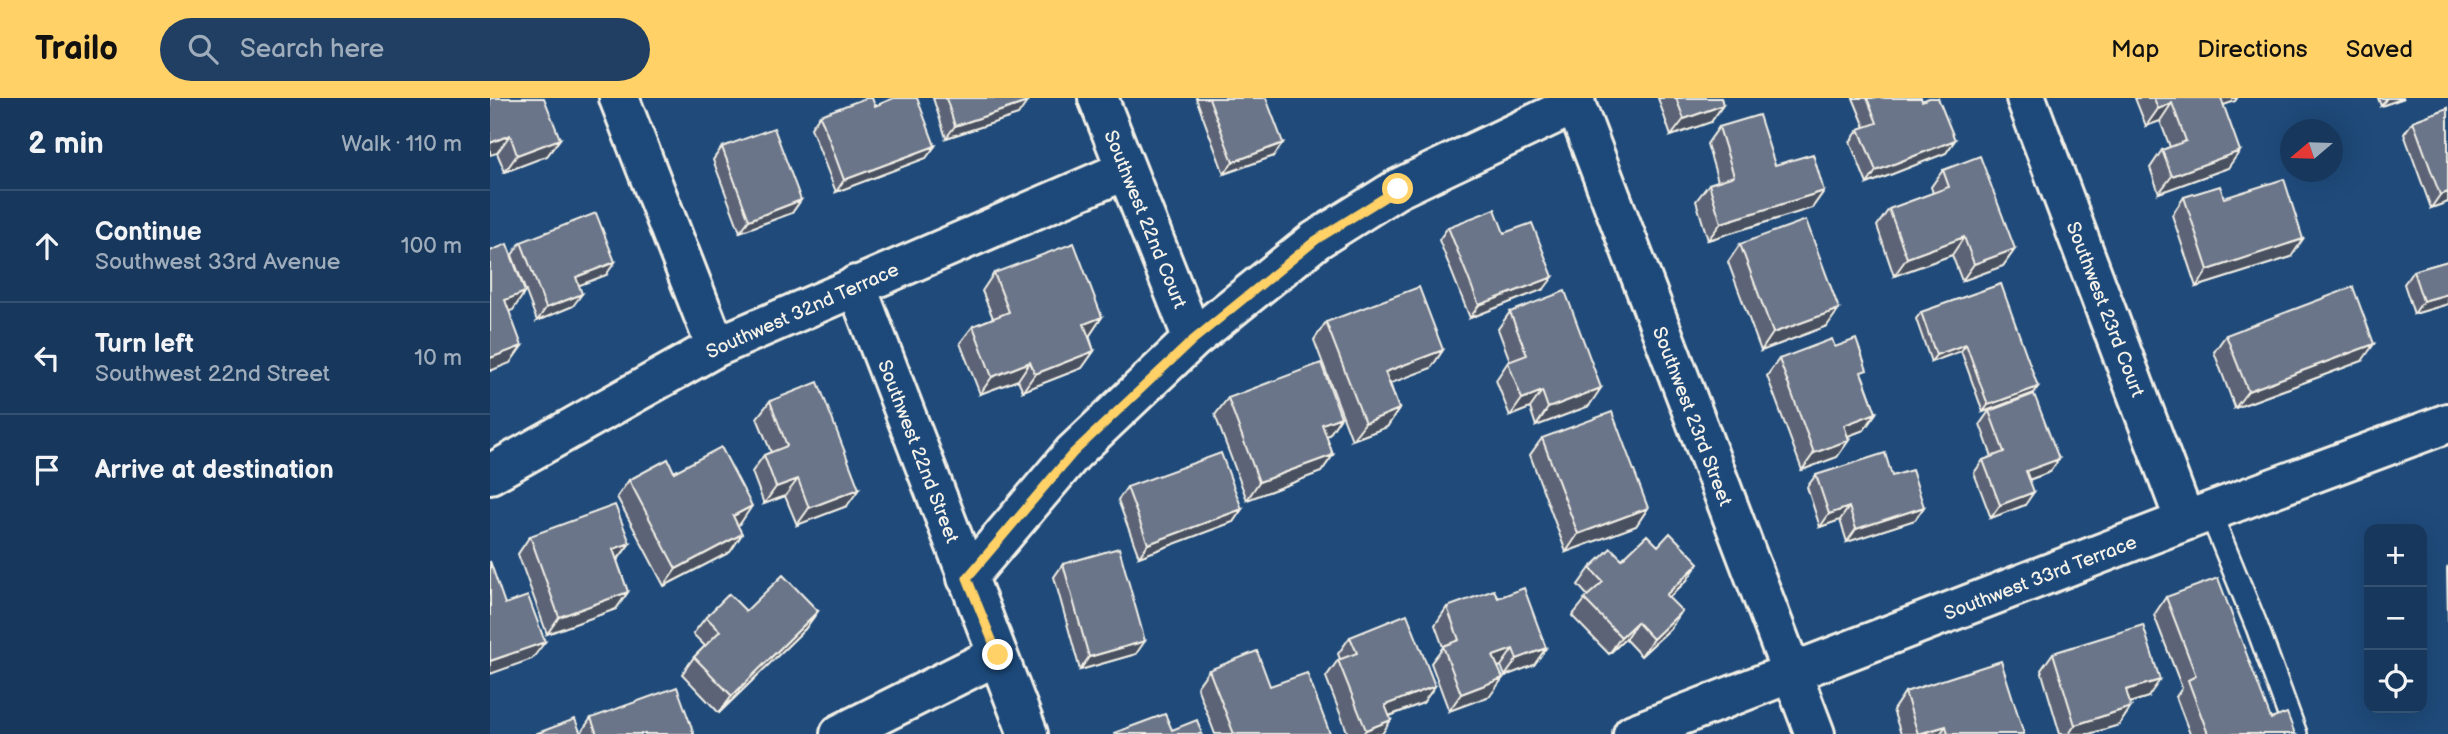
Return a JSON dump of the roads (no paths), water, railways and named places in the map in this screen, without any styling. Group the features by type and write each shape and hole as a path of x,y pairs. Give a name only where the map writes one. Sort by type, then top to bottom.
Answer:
{"street":[{"path":"619,98 716,346"},
{"name":"Southwest 22nd Court","path":"1098,98 1193,340"},
{"name":"Southwest 23rd Court","path":"2026,98 2198,516"},
{"path":"967,578 1073,453 1193,340 1316,240 1386,196 1574,101"},
{"name":"Southwest 23rd Street","path":"1574,101 1815,734"},
{"name":"Southwest 32nd Terrace","path":"490,474 716,346 1126,170"},
{"name":"Southwest 22nd Street","path":"856,285 1028,734"},
{"name":"Southwest 33rd Terrace","path":"1633,734 2448,422"},
{"path":"840,734 998,655"}],"lane":[{"path":"2198,516 2257,627 2296,734"}]}
